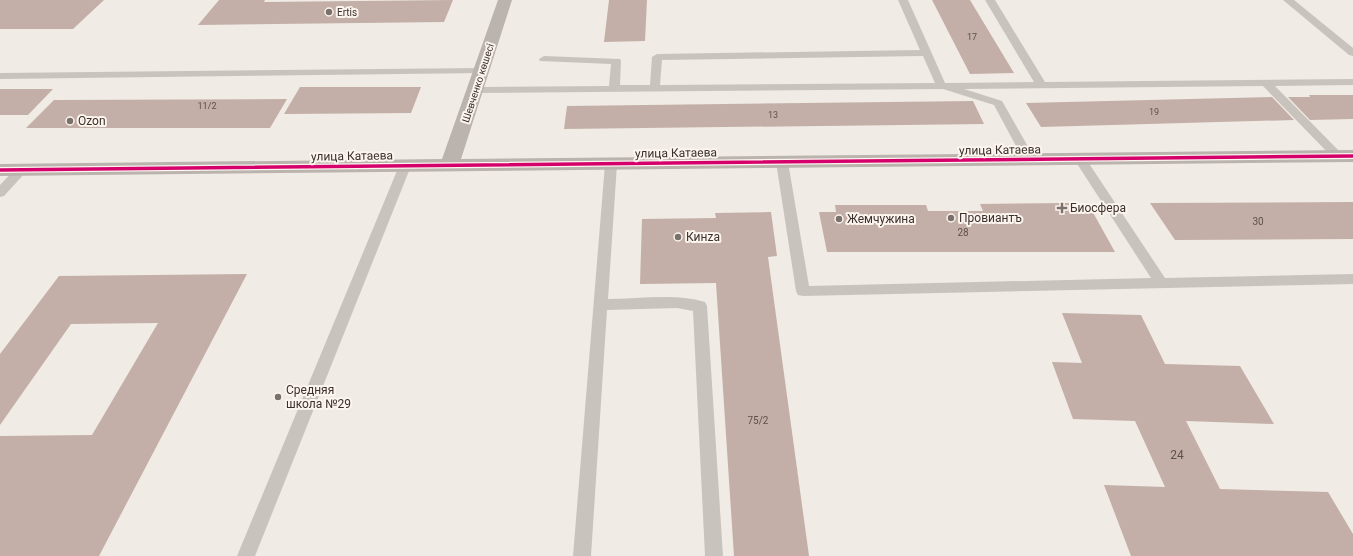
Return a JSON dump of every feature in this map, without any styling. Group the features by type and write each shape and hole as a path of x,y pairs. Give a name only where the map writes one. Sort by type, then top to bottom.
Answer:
{"street":[{"name":"Шевченко көшесі","path":"450,165 505,0"},
{"name":"улица Катаева","path":"0,170 1346,156"}],"lane":[{"path":"904,0 941,85 998,103 1029,160"},
{"path":"990,0 1042,86"},
{"path":"1288,0 1353,53"},
{"path":"655,88 657,57 927,53"},
{"path":"544,58 616,60 614,89"},
{"path":"0,76 142,76 481,71"},
{"path":"475,90 1353,82"},
{"path":"1266,83 1346,156"},
{"path":"1080,159 1161,283"},
{"path":"782,162 803,291 1353,279"},
{"path":"582,556 611,164"},
{"path":"246,556 405,166"},
{"path":"0,193 21,170"},
{"path":"600,305 677,303 700,306 714,556"}],"building":[{"path":"0,0 104,0 73,29 0,29"},
{"name":"Ertis","path":"219,0 265,0 264,2 453,0 444,22 198,25"},
{"path":"609,0 647,0 645,41 604,42"},
{"path":"932,0 970,0 1014,73 970,74"},
{"path":"300,87 421,87 411,113 284,114"},
{"path":"0,89 53,89 28,115 0,115"},
{"path":"1309,95 1353,95 1353,119 1310,120 1288,97 1310,97"},
{"path":"1272,97 1294,120 1041,127 1026,103"},
{"path":"287,99 270,128 26,128 54,100"},
{"path":"973,101 984,124 564,129 567,106"},
{"path":"1353,202 1353,239 1175,240 1150,203"},
{"path":"1072,203 1076,209 1091,209 1115,252 827,252 819,212 836,212 835,205 926,205 928,211 983,211 980,204"},
{"path":"771,212 777,256 768,257 809,556 734,556 716,283 640,284 642,219 716,218 715,213"},
{"path":"247,274 99,556 0,556 0,436 92,435 158,323 71,324 0,425 0,354 59,276"},
{"path":"1062,313 1141,315 1165,364 1240,366 1274,424 1186,421 1220,489 1328,492 1353,534 1353,556 1131,556 1104,485 1165,487 1135,421 1073,419 1052,362 1082,363"}],"cycle path":[{"path":"0,170 1353,156"}],"place":[{"name":"Ertis","path":"329,12"},
{"name":"Ozon","path":"70,121"},
{"name":"Биосфера","path":"1062,208"},
{"name":"Провиантъ","path":"951,218"},
{"name":"Жемчужина","path":"839,219"},
{"name":"Кинzа","path":"678,237"},
{"name":"Средняя школа №29","path":"278,397"}]}
